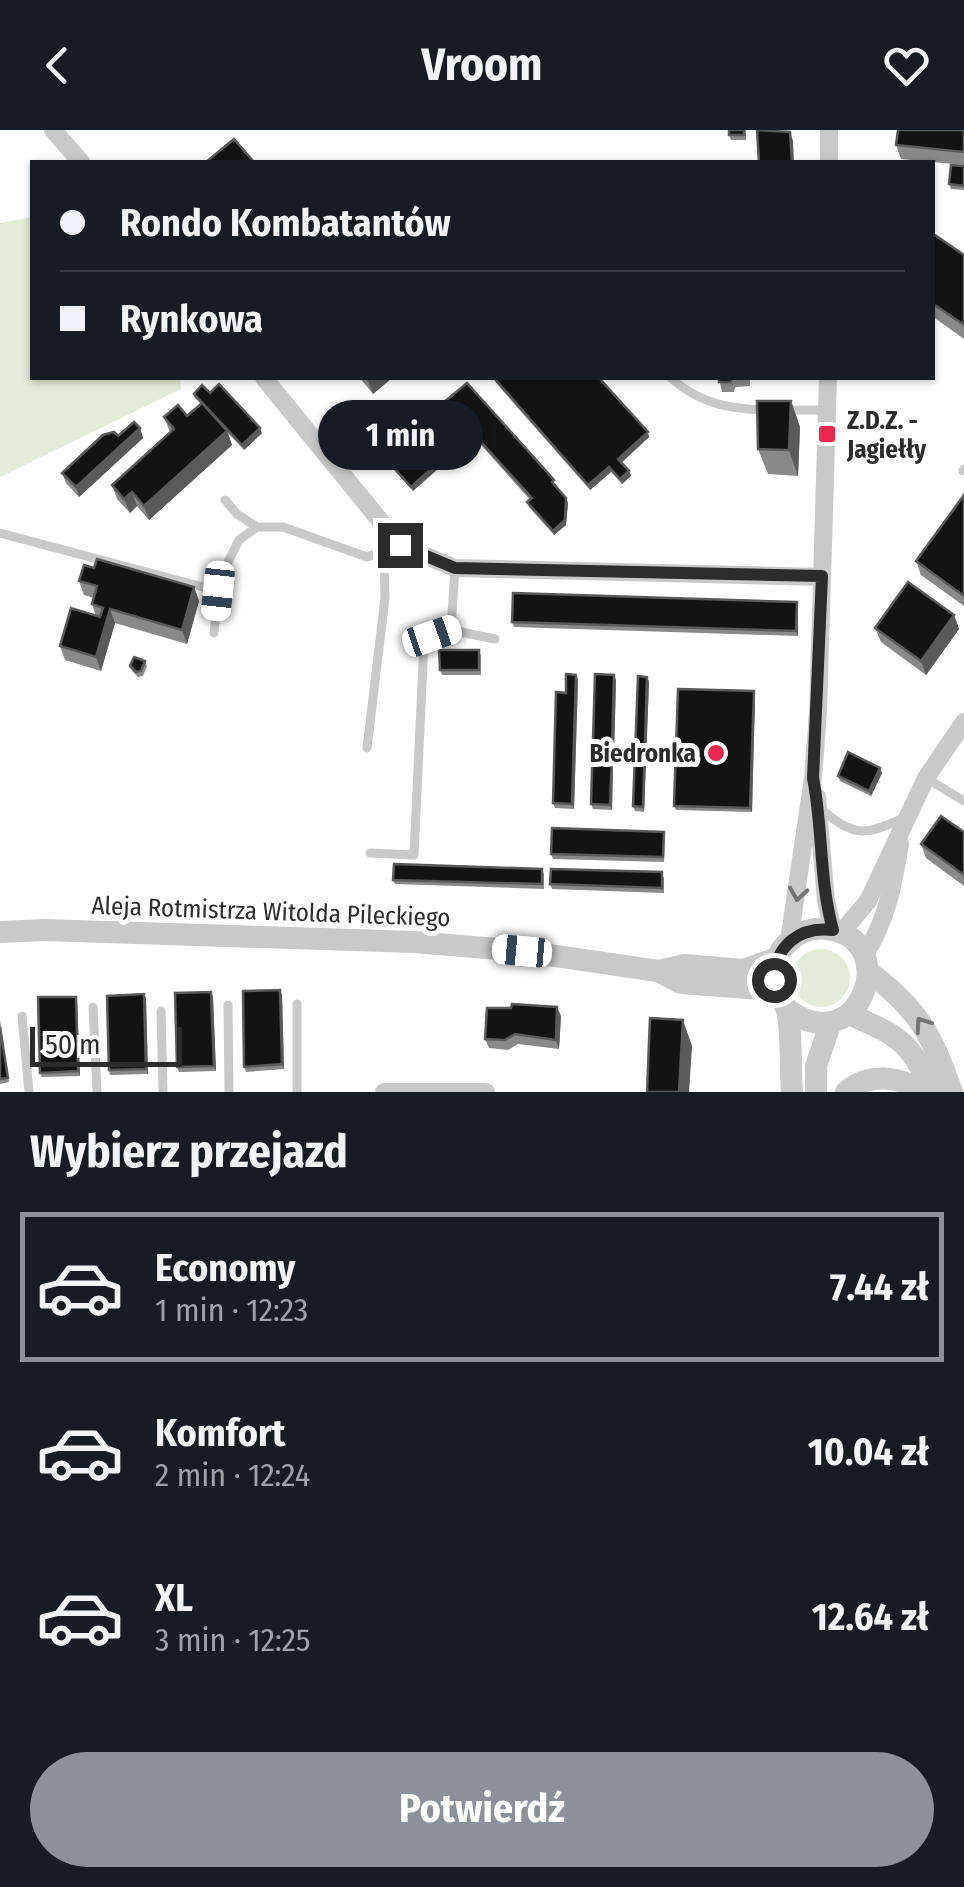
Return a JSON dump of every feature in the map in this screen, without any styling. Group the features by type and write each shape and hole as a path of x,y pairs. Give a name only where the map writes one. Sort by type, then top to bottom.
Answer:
{"street":[{"path":"53,130 79,160"},
{"path":"829,130 829,160"},
{"path":"265,380 392,549 455,568 822,576"},
{"path":"792,1092 782,1000 783,950 813,778 828,380"},
{"path":"837,931 868,901 904,818 964,722"},
{"path":"813,778 826,902 837,931"},
{"path":"816,1092 816,1066 840,1018 866,990 866,964 891,899 904,818"},
{"name":"Aleja Rotmistrza Witolda Pileckiego","path":"0,932 44,930 414,942 522,951 658,971 681,983 782,1000"},
{"path":"783,950 810,930 837,931 851,938 866,964 922,1021 936,1044 952,1092"},
{"name":"Aleja Rotmistrza Witolda Pileckiego","path":"658,971 685,965 743,970 783,950"},
{"path":"782,1000 808,1021 840,1018 890,1031 919,1064 932,1092"},
{"path":"846,1092 863,1080 874,1078 904,1082 923,1092"},
{"path":"384,1092 486,1092"}],"lane":[{"path":"673,380 728,409 828,410"},
{"path":"226,500 237,514 257,527 283,527 367,557 392,549 367,748"},
{"path":"214,632 218,591 238,540 257,527"},
{"path":"0,533 218,591"},
{"path":"452,630 455,568"},
{"path":"370,854 414,856 424,642 452,630 495,639"},
{"path":"926,778 964,801"},
{"path":"819,808 846,830 861,832 875,831 904,818"},
{"path":"297,1004 297,1092"},
{"path":"228,1006 229,1092"},
{"path":"93,1007 97,1092"},
{"path":"162,1010 164,1092"},
{"path":"22,1016 29,1092"}],"green space":[{"path":"30,217 30,380 180,380 181,389 0,477 0,223"},
{"path":"821,949 841,958 850,978 841,998 821,1007 801,998 792,978 801,958"}],"building":[{"path":"729,130 744,130 744,135 729,135"},
{"path":"757,130 790,132 792,160 759,160"},
{"path":"898,130 964,130 964,152 896,145"},
{"path":"234,139 252,160 208,160"},
{"path":"951,165 964,166 964,186 949,184"},
{"path":"935,235 964,255 964,325 935,305"},
{"path":"496,380 601,380 648,432 618,459 629,471 620,479 609,467 588,485"},
{"path":"467,383 566,498 565,520 553,531 527,502 532,498 472,432 411,487 386,459 427,422 421,414 433,404 437,408"},
{"path":"219,384 260,428 242,445 194,394 202,385 210,393"},
{"path":"757,401 791,401 789,450 758,449"},
{"path":"202,403 227,431 144,506 132,492 124,499 112,485 174,429 164,417 178,405 187,416"},
{"path":"134,422 140,428 76,487 62,473 103,435 114,432 118,436"},
{"path":"964,495 964,596 916,561"},
{"path":"97,559 194,587 182,630 110,609 96,657 60,646 71,608 100,617 103,608 92,604 97,586 79,581 84,565 94,568"},
{"path":"908,582 954,615 921,661 875,628"},
{"path":"513,593 797,602 796,631 512,622"},
{"path":"439,650 479,650 479,670 440,670"},
{"path":"134,657 145,661 141,671 130,666"},
{"path":"566,674 576,675 572,804 553,803 556,692 566,693"},
{"path":"595,674 614,675 610,805 591,804"},
{"path":"638,676 647,677 643,807 633,806"},
{"name":"Biedronka","path":"678,689 754,691 750,808 674,806"},
{"path":"848,752 880,768 869,791 838,776"},
{"path":"941,816 964,832 964,875 921,844"},
{"path":"552,828 664,832 663,857 551,854"},
{"path":"394,864 542,869 542,884 393,880"},
{"path":"551,869 662,872 662,888 550,884"},
{"path":"280,990 282,1064 244,1067 243,991"},
{"path":"211,992 214,1066 177,1067 175,993"},
{"path":"144,994 146,1069 109,1070 107,996"},
{"path":"38,997 76,997 78,1071 40,1073"},
{"path":"512,1004 557,1007 556,1040 515,1034 505,1040 485,1039 487,1008 511,1008"},
{"path":"650,1018 683,1020 679,1092 647,1092"},
{"path":"0,1027 8,1078 0,1079"}],"place":[{"name":"Z.D.Z. - Jagiełły","path":"827,434"},
{"name":"Biedronka","path":"716,753"}],"route":[{"path":"400,545 455,568 822,576 813,778 826,902 833,930 810,930 789,941 777,958 774,980"}]}
